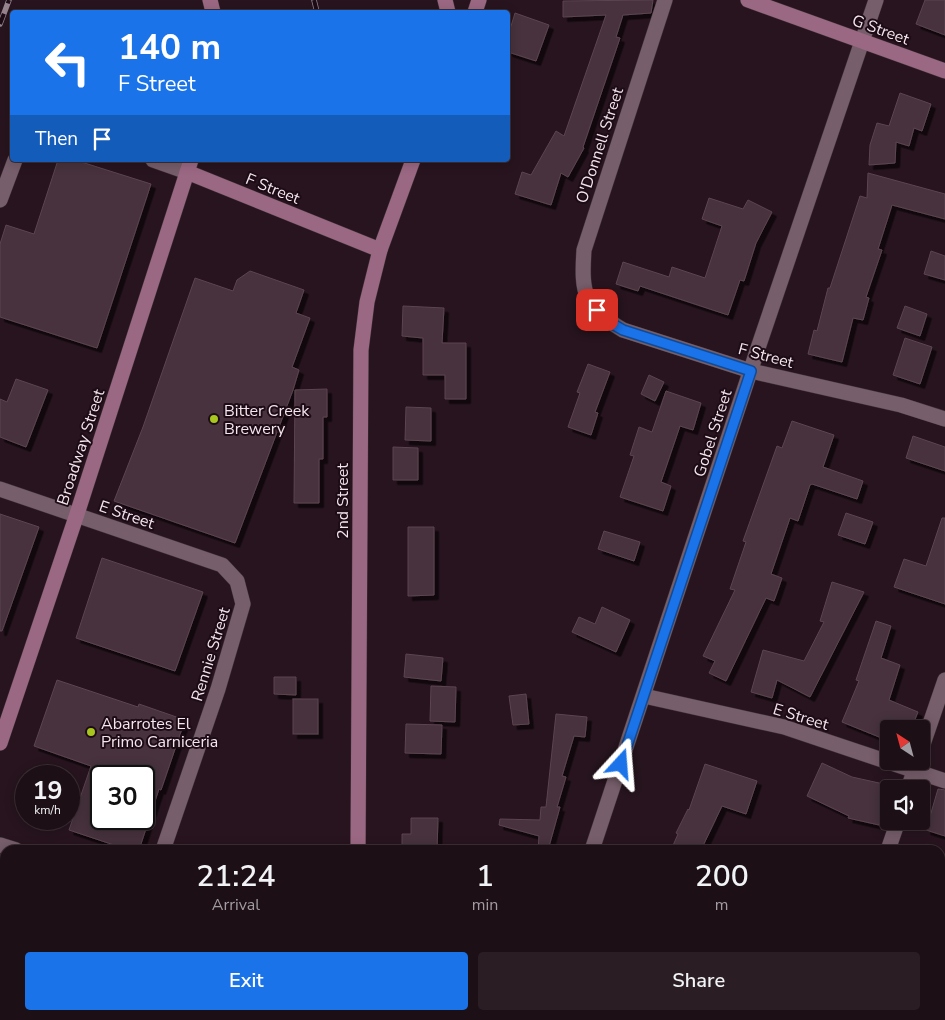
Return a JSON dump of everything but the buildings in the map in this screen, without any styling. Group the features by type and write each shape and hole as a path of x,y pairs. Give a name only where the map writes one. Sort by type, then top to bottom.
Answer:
{"street":[{"name":"O'Donnell Street","path":"589,302 582,278 584,250 665,0"},
{"name":"G Street","path":"748,0 945,71"},
{"name":"Gobel Street","path":"594,845 876,0"},
{"path":"0,200 14,162"},
{"name":"F Street","path":"164,162 189,166 380,250"},
{"name":"2nd Street","path":"358,845 361,350 367,302 380,250 412,162"},
{"name":"Broadway Street","path":"0,743 77,514 189,166"},
{"name":"F Street","path":"589,302 604,319 623,330 751,371 901,405 945,419"},
{"name":"E Street","path":"0,489 222,565 237,581"},
{"name":"Rennie Street","path":"165,845 218,689 243,604 237,581"},
{"path":"930,724 945,680"},
{"name":"E Street","path":"644,696 784,727 880,755"},
{"name":"E Street","path":"924,770 945,781"},
{"path":"890,845 895,830"}],"railway":[{"path":"0,24 9,0"},
{"path":"314,0 316,10"}],"place":[{"name":"Bitter Creek Brewery","path":"214,419"},
{"name":"Abarrotes El Primo Carniceria","path":"91,732"}],"route":[{"path":"597,310 604,319 623,330 751,371 621,764"}]}
